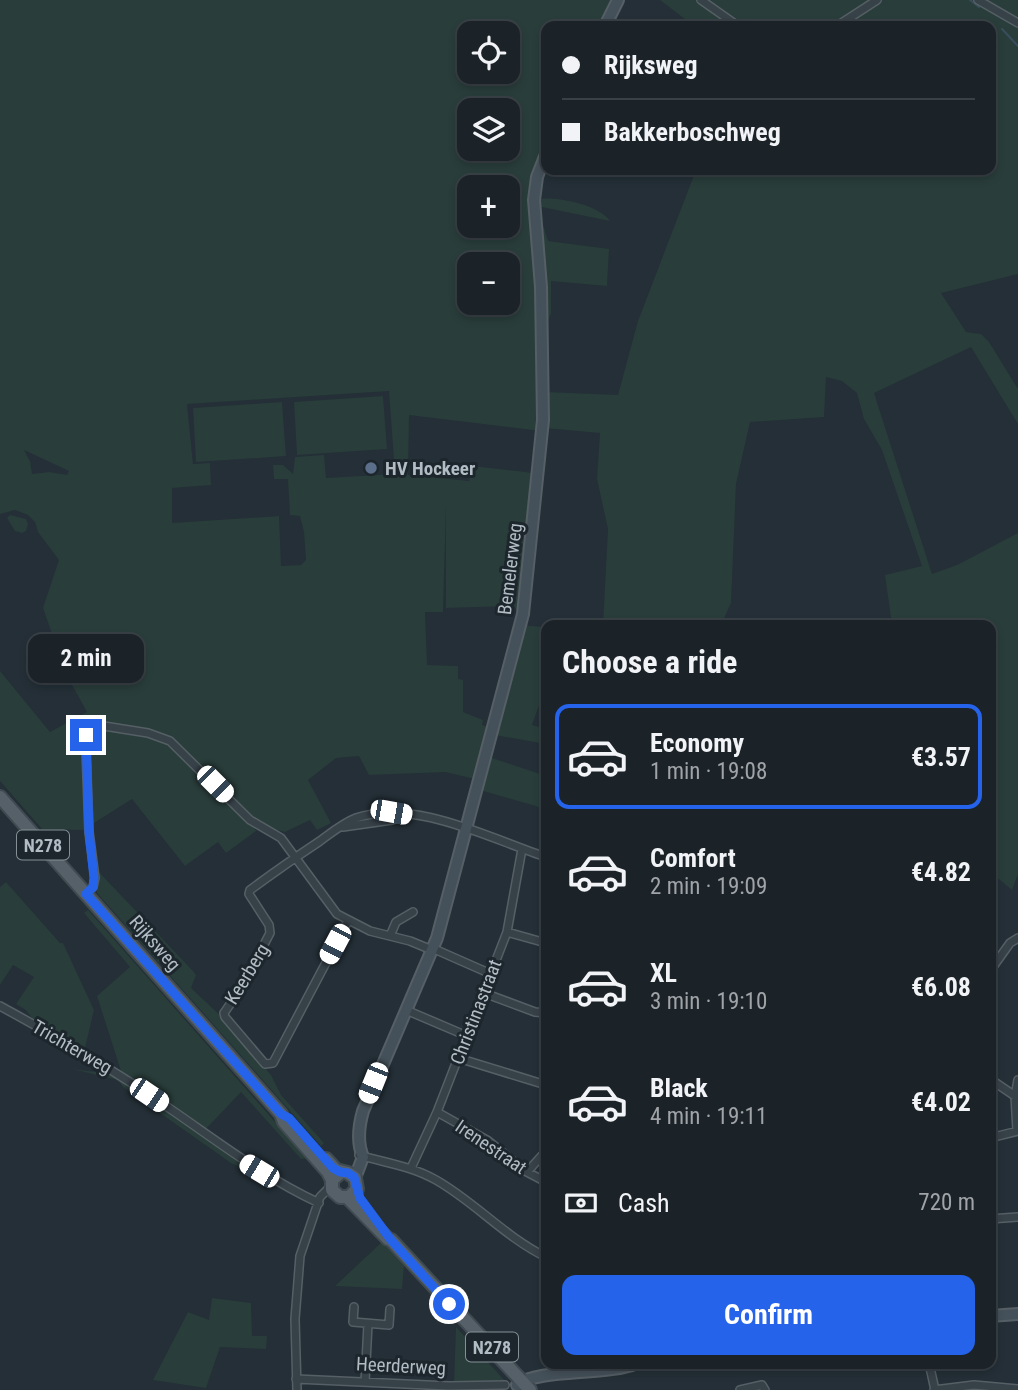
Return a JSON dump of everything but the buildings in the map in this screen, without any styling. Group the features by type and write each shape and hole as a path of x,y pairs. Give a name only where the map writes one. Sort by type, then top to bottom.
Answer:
{"main road":[{"name":"Rijksweg","path":"0,796 281,1114 284,1122 328,1172 343,1184 388,1239 461,1314 518,1386"}],"street":[{"path":"608,21 618,0"},
{"path":"701,0 731,21"},
{"path":"845,21 877,0"},
{"path":"978,0 1018,23"},
{"name":"Bemelerweg","path":"343,1184 360,1154 359,1127 364,1106 432,949 447,903 520,628 531,553 543,407 541,287 534,206 541,166"},
{"path":"86,894 93,887 94,878 89,832 85,723 148,733 170,741 250,820 276,833 332,910 348,921 370,931 432,949 491,974"},
{"path":"296,857 339,827 392,820 407,815 422,816 467,829 541,855"},
{"name":"Christinastraat","path":"411,1168 437,1112 507,932 522,849"},
{"name":"Keerberg","path":"296,857 250,890 249,894 269,925 270,933 242,986 224,1013 265,1064 273,1063 348,921"},
{"path":"390,936 397,922 413,912"},
{"path":"507,932 541,942"},
{"path":"996,963 1010,943 1018,939"},
{"path":"484,993 541,1013"},
{"name":"Trichterweg","path":"0,1006 127,1079 239,1159 319,1203"},
{"path":"406,1010 467,1036"},
{"path":"458,1058 541,1083"},
{"path":"996,1136 1017,1131 1015,1096 1018,1080"},
{"path":"996,1083 1015,1096"},
{"name":"Irenestraat","path":"437,1112 487,1140 527,1172 541,1179"},
{"path":"360,1154 411,1168 438,1180 507,1234 541,1254"},
{"path":"527,1172 541,1157"},
{"path":"297,1390 295,1319 300,1256 320,1197 343,1184"},
{"path":"996,1219 1018,1217"},
{"path":"354,1307 353,1322 368,1324 389,1325 390,1309"},
{"path":"996,1316 1018,1314"},
{"path":"365,1382 368,1324"},
{"path":"518,1386 600,1369"},
{"path":"930,1369 934,1390 974,1385 1018,1389"},
{"name":"Heerderweg","path":"296,1379 449,1386 518,1386"},
{"path":"740,1390 762,1385 765,1390"}],"green space":[{"path":"0,0 620,0 610,21 541,21 542,175 536,199 576,202 597,210 610,221 537,206 548,241 609,249 607,286 551,281 551,313 536,350 541,431 409,415 408,475 469,481 472,466 542,474 524,623 541,627 541,700 532,725 541,728 541,743 495,735 524,624 513,604 446,608 446,505 443,612 425,612 427,665 458,666 458,679 463,680 463,712 483,720 482,725 489,727 475,779 445,772 369,775 359,756 336,758 308,780 331,823 317,830 310,820 285,832 252,824 256,831 226,853 218,842 185,866 132,799 83,830 42,829 0,781 0,671 50,732 87,712 66,674 43,608 59,560 28,515 15,510 0,514","holes":["389,391 395,474 326,478 324,455 295,457 293,474 283,465 273,465 274,479 288,479 290,515 300,516 306,560 301,565 281,566 279,516 172,523 172,488 211,485 210,463 193,464 187,404","24,450 69,471 67,475 49,472 32,474 30,461"]},
{"path":"660,0 975,0 991,9 988,0 1018,0 1018,274 941,293 966,332 981,334 989,342 1018,389 1018,424 971,347 874,393 932,574 957,565 1018,533 1018,874 1012,890 996,877 996,620 891,620 885,575 922,566 882,450 864,419 857,393 842,381 826,377 824,417 750,422 736,484 731,603 723,620 603,620 608,529 597,479 600,433 545,428 546,392 618,395 638,321 694,175 996,175 996,21 687,21"},
{"path":"383,396 387,449 297,455 294,402"},
{"path":"282,402 286,456 196,462 193,408"},
{"path":"10,515 26,519 26,531 15,531 7,518"},
{"path":"489,757 541,774 541,808 480,790"},
{"path":"96,869 193,971 196,975 191,988 223,1018 271,1075 281,1095 324,1143 321,1146 97,893"},
{"path":"6,882 60,943 63,943 94,1010 84,1052 35,1022 26,1010 16,1004 34,977 13,965 0,985 0,887"},
{"path":"88,910 307,1158 301,1159 241,1092 205,1130 122,1074 97,996 130,967 84,913"},
{"path":"72,1069 112,1074 266,1179 231,1163 123,1087 118,1080"},
{"path":"382,1242 404,1266 402,1289 335,1286"},
{"path":"212,1298 251,1303 252,1336 267,1336 266,1349 220,1347 206,1388 153,1380 188,1312 209,1320"},
{"path":"456,1327 506,1382 454,1383"}],"waterway":[{"path":"970,0 979,7"},
{"path":"1002,29 1018,46"}],"place":[{"name":"HV Hockeer","path":"371,468"}],"route":[{"path":"86,735 89,832 94,878 93,887 86,894 281,1114 289,1118 336,1170 354,1177 360,1198 391,1236 391,1240 449,1304"}]}
